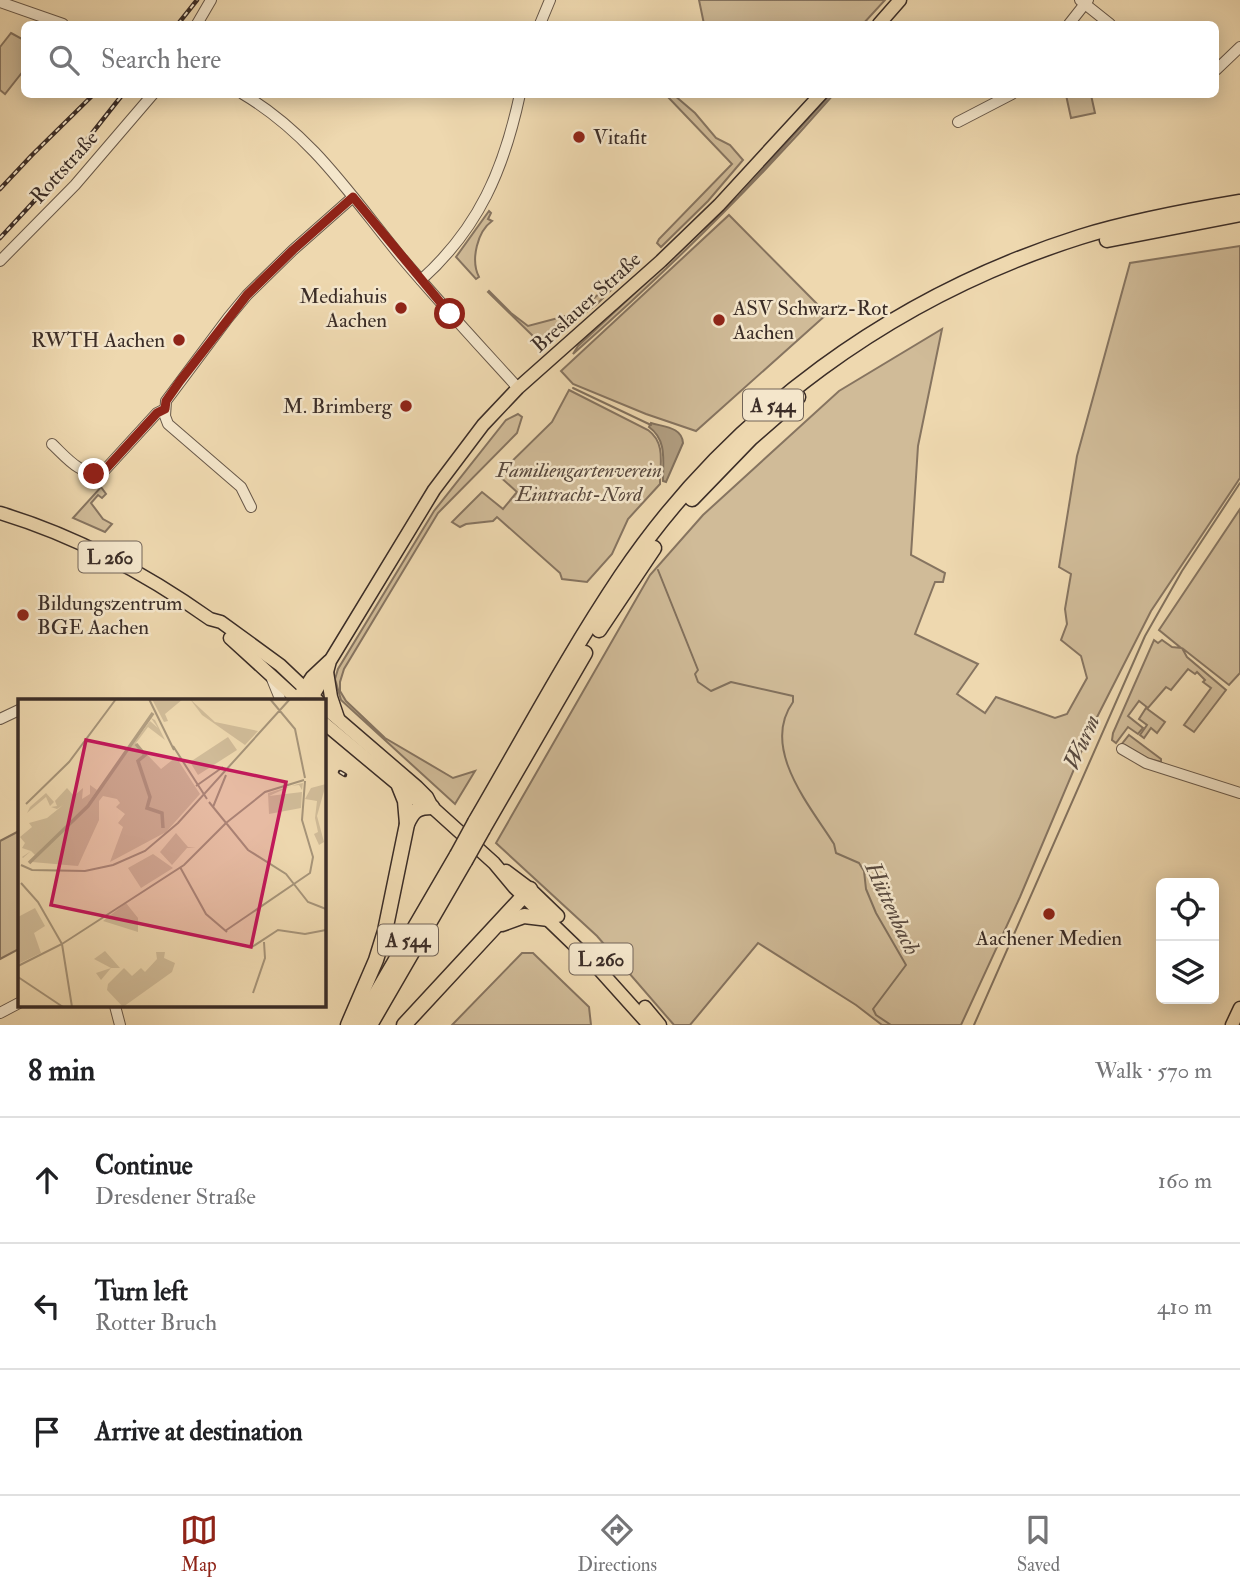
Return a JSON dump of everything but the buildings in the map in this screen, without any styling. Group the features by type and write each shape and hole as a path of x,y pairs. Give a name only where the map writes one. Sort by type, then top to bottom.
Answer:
{"highway":[{"name":"A 544","path":"370,1025 621,576 662,520 702,474 783,396 864,337 915,307 1020,258 1121,226 1240,202"},
{"name":"A 544","path":"479,826 629,582 669,527 708,481 789,404 870,345 981,284 1083,246 1240,214"},
{"path":"399,786 405,800 407,824"},
{"path":"348,1025 382,941 407,824 412,813 418,808 432,807"},
{"name":"A 544","path":"358,1025 461,858"},
{"path":"404,1025 527,893"},
{"path":"498,926 524,916 549,919"}],"main road":[{"path":"882,21 900,0"},
{"name":"Breslauer Straße","path":"305,698 434,490 483,425 518,388 675,248 719,205 817,98"},
{"name":"L 260","path":"0,513 98,551 157,583 210,619 221,622 292,675 305,698"},
{"name":"L 260","path":"210,619 216,628 305,698"},
{"path":"292,675 326,667 331,697 328,722"},
{"name":"L 260","path":"328,722 399,786 420,803 432,807"},
{"name":"L 260","path":"328,722 417,787 432,807 603,961 660,1025"},
{"name":"L 260","path":"527,893 649,1025"},
{"path":"1232,1025 1240,1008"}],"street":[{"path":"199,21 211,0"},
{"path":"541,21 550,0"},
{"path":"1071,21 1084,1 1107,21"},
{"path":"0,2 54,21"},
{"path":"1219,66 1240,47"},
{"name":"Rottstraße","path":"0,261 68,193 150,98"},
{"path":"250,98 271,111 306,141 421,281 518,388"},
{"path":"421,281 466,232 484,203 501,165 519,98"},
{"path":"958,122 1004,98"},
{"path":"251,507 241,487 168,424 166,401 247,295 353,197"},
{"path":"51,444 85,472 103,472 157,413 165,409"},
{"path":"269,672 280,699"},
{"path":"0,719 18,710"},
{"path":"1122,749 1146,763 1240,793"},
{"path":"0,1013 18,1004"},
{"path":"115,1007 120,1025"}],"green space":[{"path":"699,0 885,0 866,21 703,21"},
{"path":"11,33 21,38 21,74 5,94 0,90 0,47"},
{"path":"669,98 678,98 695,113 716,138 730,145 743,160 708,201 661,247 657,243 659,239 732,164"},
{"path":"827,98 830,98 772,163 708,229 573,354 578,346 738,197"},
{"path":"1067,98 1092,98 1095,113 1071,118"},
{"path":"489,211 491,213 488,219 492,221 479,238 475,254 479,277 476,279 456,257"},
{"name":"ASV Schwarz-Rot Aachen","path":"729,215 827,314 696,431 573,384 561,371"},
{"path":"1240,246 1240,478 1151,611 1091,729 1020,897 961,1025 882,1025 856,1005 758,943 690,1025 674,1025 597,936 496,843 650,575 703,515 839,391 942,329 918,446 911,555 945,573 943,582 935,582 915,634 978,664 957,694 985,713 996,697 1055,718 1067,714 1087,678 1081,656 1061,640 1067,624 1065,609 1071,574 1059,567 1077,456 1130,263"},
{"path":"614,274 620,281 597,304 562,331 559,330 549,339 537,344 532,339 533,336 488,292 528,326 577,313 617,278"},
{"name":"Familiengartenverein Eintracht-Nord","path":"569,390 648,430 654,435 661,454 660,484 628,519 612,554 587,582 562,579 560,573 497,517 493,521 460,527 452,522 482,492 503,509 517,492 498,475 552,422"},
{"path":"518,414 522,417 517,433 438,513 344,669 340,682 340,691 346,701 385,738 453,778 475,771 455,804 341,700 335,679 338,669 434,511 506,420"},
{"path":"101,487 106,494 102,498 98,495 91,503 103,519 112,524 105,532 73,518"},
{"path":"1240,509 1240,673 1229,685 1182,648 1187,657 1226,690 1194,732 1184,725 1211,688 1197,672 1195,674 1188,669 1171,690 1166,687 1148,708 1139,701 1128,716 1143,728 1138,734 1128,727 1116,743 1112,740 1113,733 1154,640 1158,643 1162,640 1172,647 1181,648 1159,630"},
{"path":"1146,708 1165,722 1157,733 1151,728 1144,738 1140,735 1147,725 1139,719"},
{"path":"1129,735 1161,759 1161,762 1138,756 1121,745"},
{"path":"18,832 18,950 0,959 0,841"},
{"path":"522,953 533,953 589,1007 591,1025 452,1025"}],"shaded area":[{"path":"651,423 672,428 682,438 683,443 666,482 663,481 661,444 649,427"}],"waterway":[{"name":"Hüttenbach","path":"573,388 651,425"},
{"name":"Wurm","path":"974,1025 1145,636 1182,571 1240,483"},
{"name":"Hüttenbach","path":"658,570 698,670 695,674 698,682 711,691 731,682 793,696 793,702 784,720 782,738 792,776 834,844 836,853 859,863 864,871 866,889 876,913 906,965 873,1009 876,1015 891,1025"}],"railway":[{"path":"180,21 197,0"},
{"path":"0,189 90,98"},
{"path":"0,238 63,170 120,98"},
{"path":"340,772 345,775"}],"place":[{"name":"Vitafit","path":"579,137"},
{"name":"Mediahuis Aachen","path":"401,308"},
{"name":"ASV Schwarz-Rot Aachen","path":"719,320"},
{"name":"RWTH Aachen","path":"179,340"},
{"name":"M. Brimberg","path":"406,406"},
{"name":"Bildungszentrum BGE Aachen","path":"23,615"},
{"name":"Aachener Medien","path":"1049,914"}],"route":[{"path":"94,474 103,472 157,413 165,409 166,401 180,381 247,295 353,197 450,314"}]}
